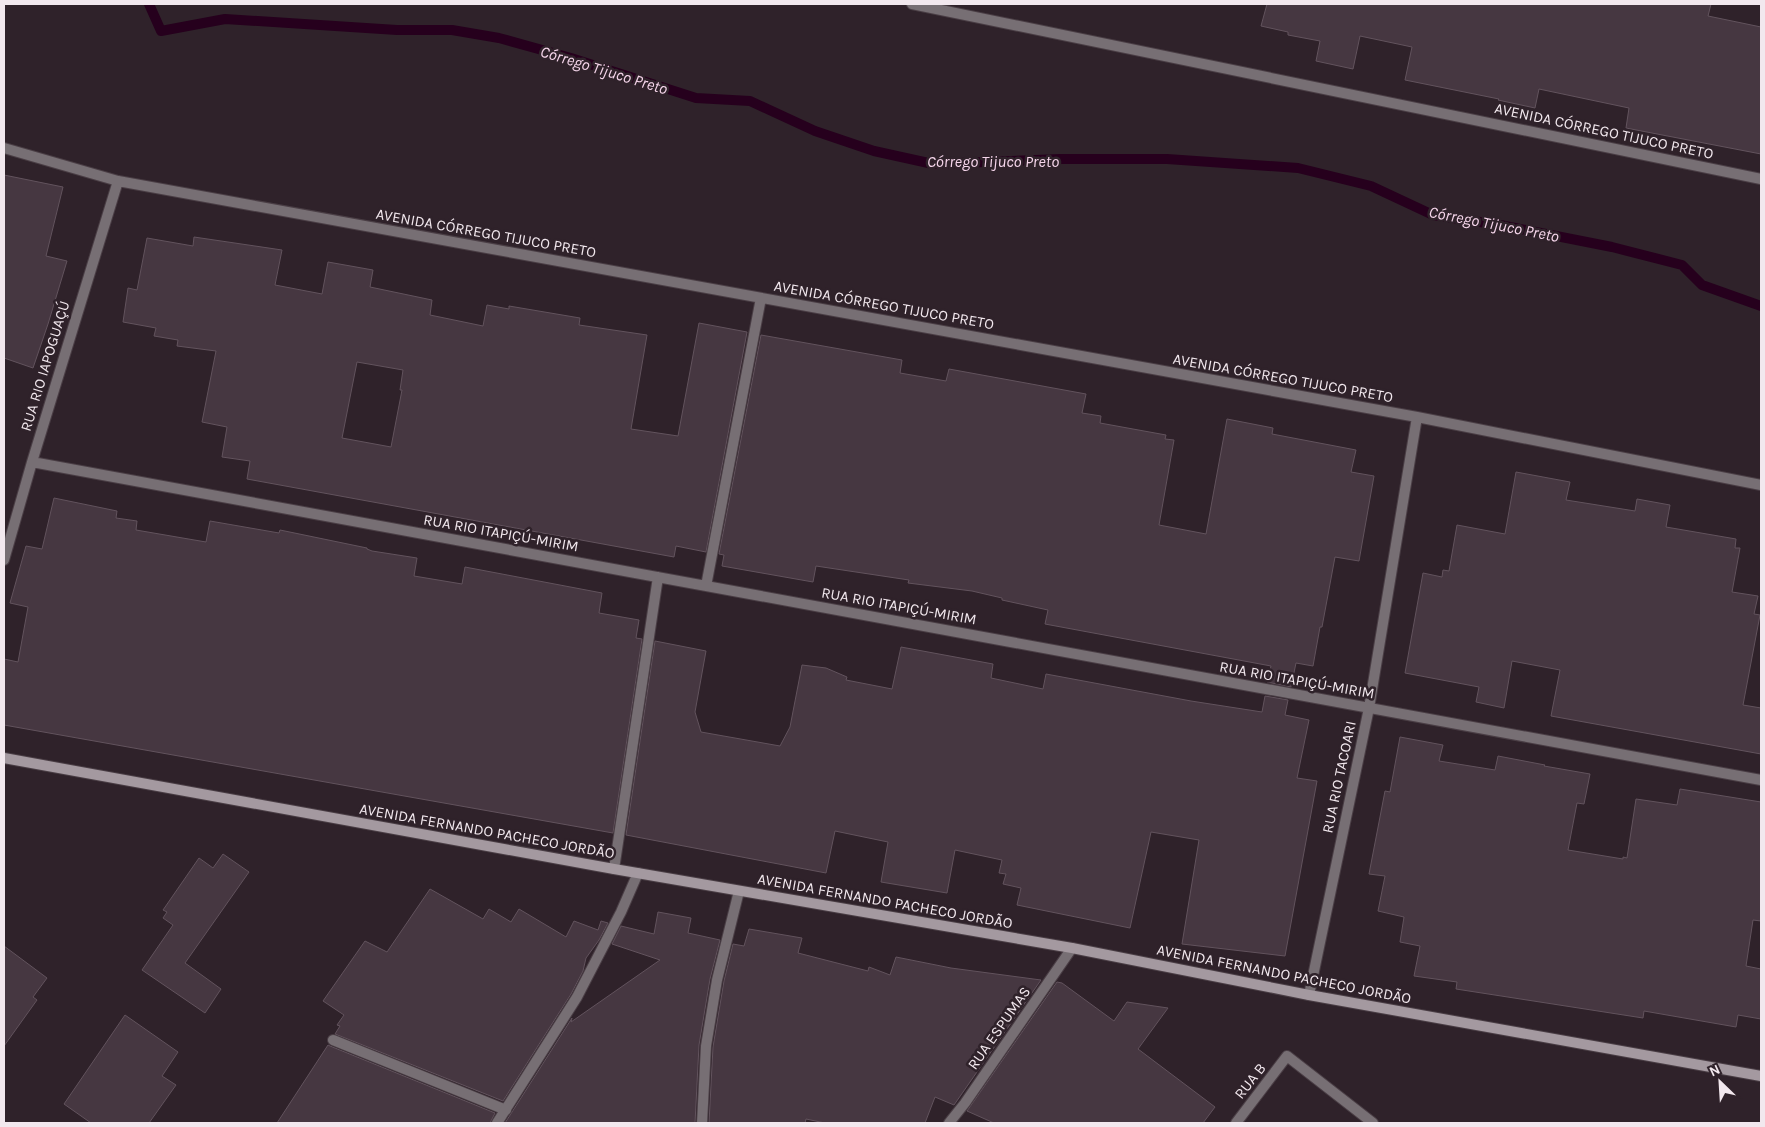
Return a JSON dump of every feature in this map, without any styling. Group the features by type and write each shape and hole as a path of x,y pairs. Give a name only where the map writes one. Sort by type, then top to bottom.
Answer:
{"street":[{"name":"AVENIDA CÓRREGO TIJUCO PRETO","path":"912,4 1761,179"},
{"name":"AVENIDA CÓRREGO TIJUCO PRETO","path":"4,148 118,181 1417,417 1761,485"},
{"name":"RUA RIO IAPOGUAÇÚ","path":"4,560 118,181"},
{"path":"706,586 761,298"},
{"name":"RUA RIO TACOARI","path":"1309,994 1369,708 1417,417"},
{"name":"RUA RIO ITAPIÇÚ-MIRIM","path":"32,462 1761,780"},
{"path":"614,869 658,577"},
{"name":"AVENIDA FERNANDO PACHECO JORDÃO","path":"4,758 614,869 1072,948 1309,994 1761,1076"},
{"path":"497,1123 577,997 621,912 638,873"},
{"path":"702,1123 706,1046 717,980 739,891"},
{"name":"RUA ESPUMAS","path":"949,1123 971,1095 1072,948"},
{"path":"333,1040 506,1110"},
{"name":"RUA B","path":"1236,1123 1287,1056 1373,1123"}],"building":[{"path":"1267,4 1711,4 1708,16 1761,27 1761,154 1626,128 1629,108 1539,89 1535,108 1405,80 1412,47 1360,36 1353,69 1316,61 1320,41 1288,35 1288,32 1261,26"},
{"path":"4,175 63,187 46,256 67,261 33,368 4,358"},
{"path":"194,237 282,250 275,285 322,294 328,262 373,270 370,287 432,300 430,315 483,326 487,305 509,309 509,306 580,318 579,325 647,335 631,429 678,436 699,323 747,332 706,552 676,546 674,557 247,479 250,461 222,457 227,427 202,422 216,351 177,346 178,340 154,336 156,328 123,322 128,288 137,290 147,238 193,246","holes":["357,362 403,370 400,390 402,390 391,447 342,438"]},
{"path":"761,335 902,360 900,373 946,381 949,369 1086,394 1082,413 1101,416 1100,423 1166,435 1165,439 1174,440 1159,525 1206,534 1227,419 1273,428 1272,434 1356,450 1351,472 1374,476 1359,561 1335,557 1313,666 1296,663 1291,687 1267,682 1271,666 1045,624 1048,610 972,591 908,583 909,580 816,566 813,582 722,566 724,555 719,554"},
{"path":"1516,472 1570,482 1566,500 1635,511 1637,499 1670,505 1666,527 1736,539 1735,548 1740,548 1732,592 1758,596 1754,614 1760,615 1743,705 1761,708 1761,754 1551,716 1560,670 1512,661 1504,708 1476,702 1479,687 1405,673 1423,573 1442,577 1443,570 1449,571 1457,525 1505,534"},
{"path":"54,498 117,511 116,518 137,521 136,530 206,542 210,521 279,533 280,530 367,548 372,551 417,558 414,576 462,584 465,567 602,593 599,613 639,620 636,638 642,639 613,833 4,725 4,659 18,662 28,607 10,603 26,546 42,549"},
{"path":"655,641 706,651 695,712 701,732 780,746 790,727 802,665 826,668 847,677 846,680 892,689 901,647 993,664 991,678 1043,689 1046,674 1262,712 1265,696 1288,700 1285,715 1309,720 1297,778 1317,781 1285,956 1182,944 1199,840 1151,832 1130,928 1017,905 1021,888 1003,884 1006,874 999,873 1002,860 955,850 947,893 881,882 888,842 835,831 826,873 626,835"},
{"path":"1400,737 1443,745 1439,761 1495,770 1498,756 1590,774 1584,804 1577,803 1568,850 1623,859 1623,857 1627,858 1636,799 1677,805 1680,789 1761,802 1761,921 1753,920 1746,966 1761,969 1761,1019 1738,1015 1736,1027 1644,1011 1643,1018 1456,989 1457,982 1414,976 1420,946 1400,942 1404,917 1378,911 1385,876 1369,874 1385,791 1390,792"},
{"path":"223,854 249,872 185,963 221,989 205,1013 142,970 173,925 163,918 167,912 163,910 199,858 213,868"},
{"path":"430,889 483,919 489,909 511,922 519,909 566,937 574,921 598,930 601,921 608,923 586,958 583,971 571,994 503,1101 335,1034 340,1026 337,1025 344,1015 323,1001 365,941 387,952"},
{"path":"658,912 691,918 688,933 720,940 710,979 699,1045 695,1123 505,1123 572,1018 571,1022 660,960 612,944 621,926 654,934"},
{"path":"749,929 802,938 798,953 868,971 869,967 890,975 896,957 951,968 1041,980 954,1105 935,1097 925,1123 825,1123 806,1119 805,1123 709,1123 713,1047 724,981 733,944 744,946"},
{"path":"4,946 47,978 33,997 37,1000 4,1046"},
{"path":"1057,982 1062,983 1114,1021 1127,1002 1168,1008 1138,1049 1215,1107 1203,1123 994,1123 967,1111"},
{"path":"125,1015 178,1052 162,1076 176,1085 149,1123 91,1123 64,1104"},
{"path":"328,1045 495,1113 490,1123 277,1123"}],"waterway":[{"name":"Córrego Tijuco Preto","path":"149,4 161,31 225,19 397,30 452,30 499,38 571,58 696,98 750,101 815,131 874,151 933,164 1060,159 1167,159 1298,168 1371,186 1433,215 1500,225 1612,247 1682,265 1702,285 1761,306"}]}
